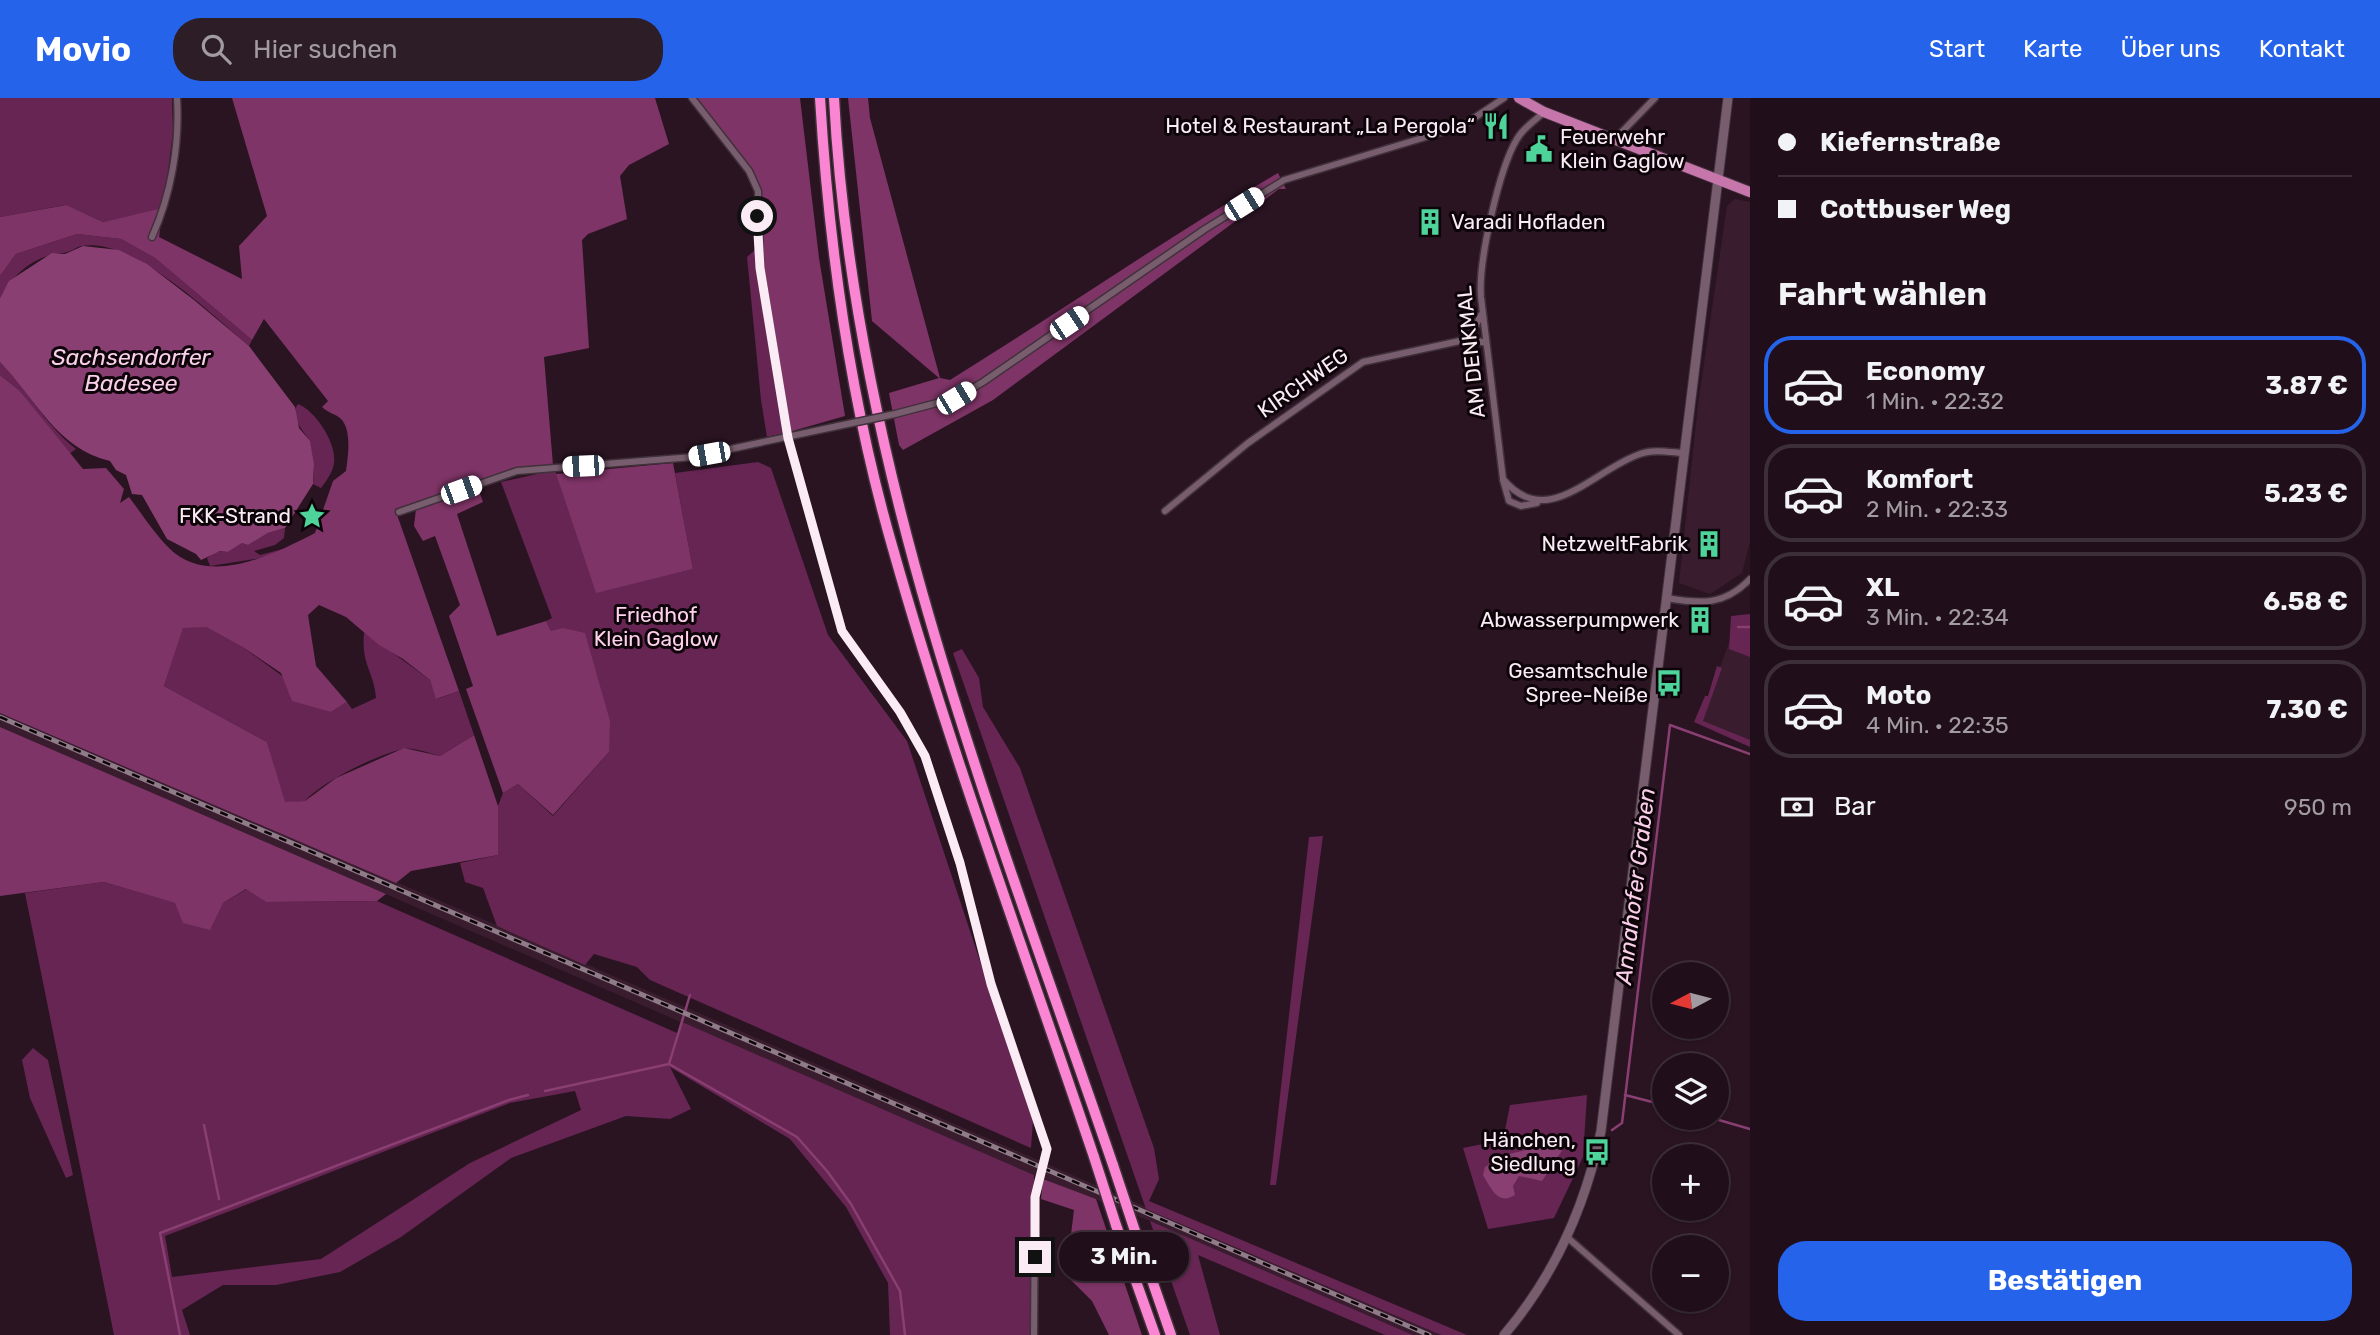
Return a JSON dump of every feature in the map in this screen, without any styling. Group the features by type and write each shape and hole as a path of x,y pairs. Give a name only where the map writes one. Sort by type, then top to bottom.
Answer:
{"highway":[{"path":"820,98 834,254 860,410 892,547 953,745 1155,1335"},
{"path":"834,98 849,253 866,357 907,542 967,742 1171,1335"}],"main road":[{"path":"1519,98 1544,112 1750,192"},
{"path":"1504,1335 1549,1276 1577,1218 1597,1152 1605,1109 1682,453 1728,98"}],"street":[{"path":"152,237 165,209 173,165 177,98"},
{"path":"692,98 749,171 758,191 760,268 788,438 842,631 900,712 925,756 960,863 991,984 1047,1149 1035,1197 1034,1335"},
{"path":"399,512 517,471 693,457 895,414 956,398 1205,229 1284,180 1462,126 1504,98"},
{"path":"1614,140 1655,98"},
{"name":"AM DENKMAL","path":"1544,112 1519,136 1507,161 1480,270 1482,310 1505,495 1512,503 1531,506 1570,492 1639,454 1682,453"},
{"path":"1469,339 1478,326 1482,310"},
{"name":"KIRCHWEG","path":"1165,511 1248,443 1363,362 1469,339 1486,343"},
{"path":"1666,598 1707,603 1722,600 1750,579"},
{"path":"1568,1238 1679,1335"}],"shaded area":[{"path":"232,98 655,98 669,144 629,165 620,176 627,219 588,234 582,240 589,348 544,357 553,465 513,470 395,509 459,691 436,699 430,680 379,645 346,617 319,605 308,615 316,666 347,702 331,712 292,701 281,673 206,627 183,628 164,686 267,742 285,802 305,801 336,778 404,748 440,756 474,735 498,806 498,855 411,871 396,883 0,713 0,375 20,391 83,469 106,468 124,489 120,503 129,497 169,548 185,560 203,565 222,566 261,558 315,533 333,481 346,471 348,444 344,424 339,417 322,407 328,401 264,319 252,340 155,258 121,239 77,234 16,254 0,276 0,217 66,205 103,222 163,208 159,237 242,279 239,246 267,216"},
{"path":"696,98 800,98 819,258 845,416 789,432 762,268 760,190 751,170"},
{"path":"848,98 868,98 870,118 940,378 950,380 1278,173 1286,189 1279,189 993,400 903,450 899,445 889,393 939,378 872,321"},
{"path":"1735,199 1750,202 1750,542 1742,573 1710,594 1679,583 1698,405 1727,206"},
{"path":"673,463 693,569 596,593 556,474"},
{"path":"478,488 483,502 457,514 497,636 546,621 551,631 563,628 585,633 610,721 609,752 553,815 518,784 503,793 466,689 473,686 449,616 460,605 435,536 423,541 414,526 416,509"},
{"path":"1730,640 1750,642 1750,743 1700,722"},
{"path":"0,713 1441,1335 1413,1335 1150,1221 1034,1175 0,727"},
{"path":"0,727 386,894 377,901 266,902 246,889 223,903 210,930 183,923 175,903 104,882 0,896"},
{"path":"1043,1179 1096,1199 1142,1335 1109,1335 1092,1301 1066,1275 1074,1210 1041,1199"}],"green space":[{"path":"0,98 172,98 173,132 163,209 103,222 65,205 0,217"},
{"path":"77,234 121,239 155,258 252,340 249,346 193,298 147,265 124,253 102,246 82,246 34,262 18,274 0,298 0,276 16,254"},
{"path":"756,249 786,433 767,437 747,257"},
{"path":"0,362 55,430 76,449 69,454 20,391 0,375"},
{"path":"298,404 318,421 332,447 333,466 321,488 313,484 310,444 295,415"},
{"name":"Friedhof Klein Gaglow","path":"758,462 771,468 828,635 907,741 1033,1121 1031,1148 650,980 637,967 594,954 585,965 497,926 483,888 465,882 460,863 498,855 498,806 503,793 518,784 553,816 609,752 546,621 552,618 501,482 555,470 596,592 693,569 675,473"},
{"path":"285,528 284,538 275,545 254,551 260,555 283,549 268,557 210,566 207,558 214,553 228,552 242,543 248,545 268,533"},
{"path":"1750,614 1750,657 1729,649 1731,616"},
{"path":"183,627 206,627 244,648 331,712 347,702 352,709 376,698 364,653 364,632 430,680 437,699 459,691 474,735 440,756 411,749 391,752 336,778 305,801 284,803 267,742 164,686"},
{"path":"962,649 979,678 983,707 1020,768 1154,1148 1159,1179 1149,1201 1467,1335 1441,1335 1146,1209 953,653"},
{"path":"1717,666 1722,668 1703,721 1750,740 1750,747 1694,722 1705,696 1708,696"},
{"path":"1323,836 1276,1185 1270,1185 1309,837"},
{"path":"104,882 176,903 223,903 247,889 266,902 377,901 677,1033 674,1049 682,1022 1034,1175 1032,1335 890,1335 888,1283 846,1207 790,1139 670,1067 691,1109 670,1119 626,1116 511,1158 401,1237 340,1272 276,1285 223,1285 182,1310 190,1335 114,1335 25,893","holes":["575,1091 581,1110 470,1163 321,1259 172,1277 165,1236 510,1103"]},
{"path":"33,1048 48,1060 73,1175 66,1178 30,1098 22,1060"},
{"path":"1587,1095 1583,1157 1554,1218 1488,1229 1463,1148 1503,1140 1510,1105"},
{"path":"1150,1221 1413,1335 1385,1335 1198,1255 1220,1335 1190,1335"}],"water":[{"name":"Sachsendorfer Badesee","path":"83,246 119,250 147,264 249,346 295,407 299,428 310,441 314,464 313,484 285,528 268,533 248,545 242,543 228,552 220,551 201,560 196,554 167,539 142,495 132,494 126,475 116,470 110,461 91,455 61,434 0,362 0,298 9,281 52,253 65,254"},
{"path":"1565,1141 1567,1143 1542,1181 1519,1176 1513,1186 1515,1195 1509,1198 1496,1194 1483,1175 1485,1167 1505,1155"}],"waterway":[{"path":"1738,627 1750,627"},
{"name":"Annahofer Graben","path":"1612,1130 1622,1123 1670,725 1750,754"},
{"path":"545,1091 669,1064 690,995"},
{"path":"669,1064 797,1137 827,1171 851,1204 900,1291 905,1335"},
{"path":"180,1335 160,1233 528,1095"},
{"path":"1625,1095 1652,1102"},
{"path":"1729,1123 1750,1129"},
{"path":"204,1125 219,1199"}],"railway":[{"path":"0,717 1429,1335"}],"place":[{"name":"Hotel & Restaurant „La Pergola“","path":"1496,126"},
{"name":"Feuerwehr Klein Gaglow","path":"1539,149"},
{"name":"Varadi Hofladen","path":"1430,222"},
{"name":"FKK-Strand","path":"312,516"},
{"name":"NetzweltFabrik","path":"1709,544"},
{"name":"Abwasserpumpwerk","path":"1700,620"},
{"name":"Gesamtschule Spree-Neiße","path":"1669,683"},
{"name":"Hänchen, Siedlung","path":"1597,1152"}],"route":[{"path":"757,216 760,268 788,438 842,631 900,712 925,756 960,863 991,984 1047,1149 1035,1197 1035,1257"}]}
